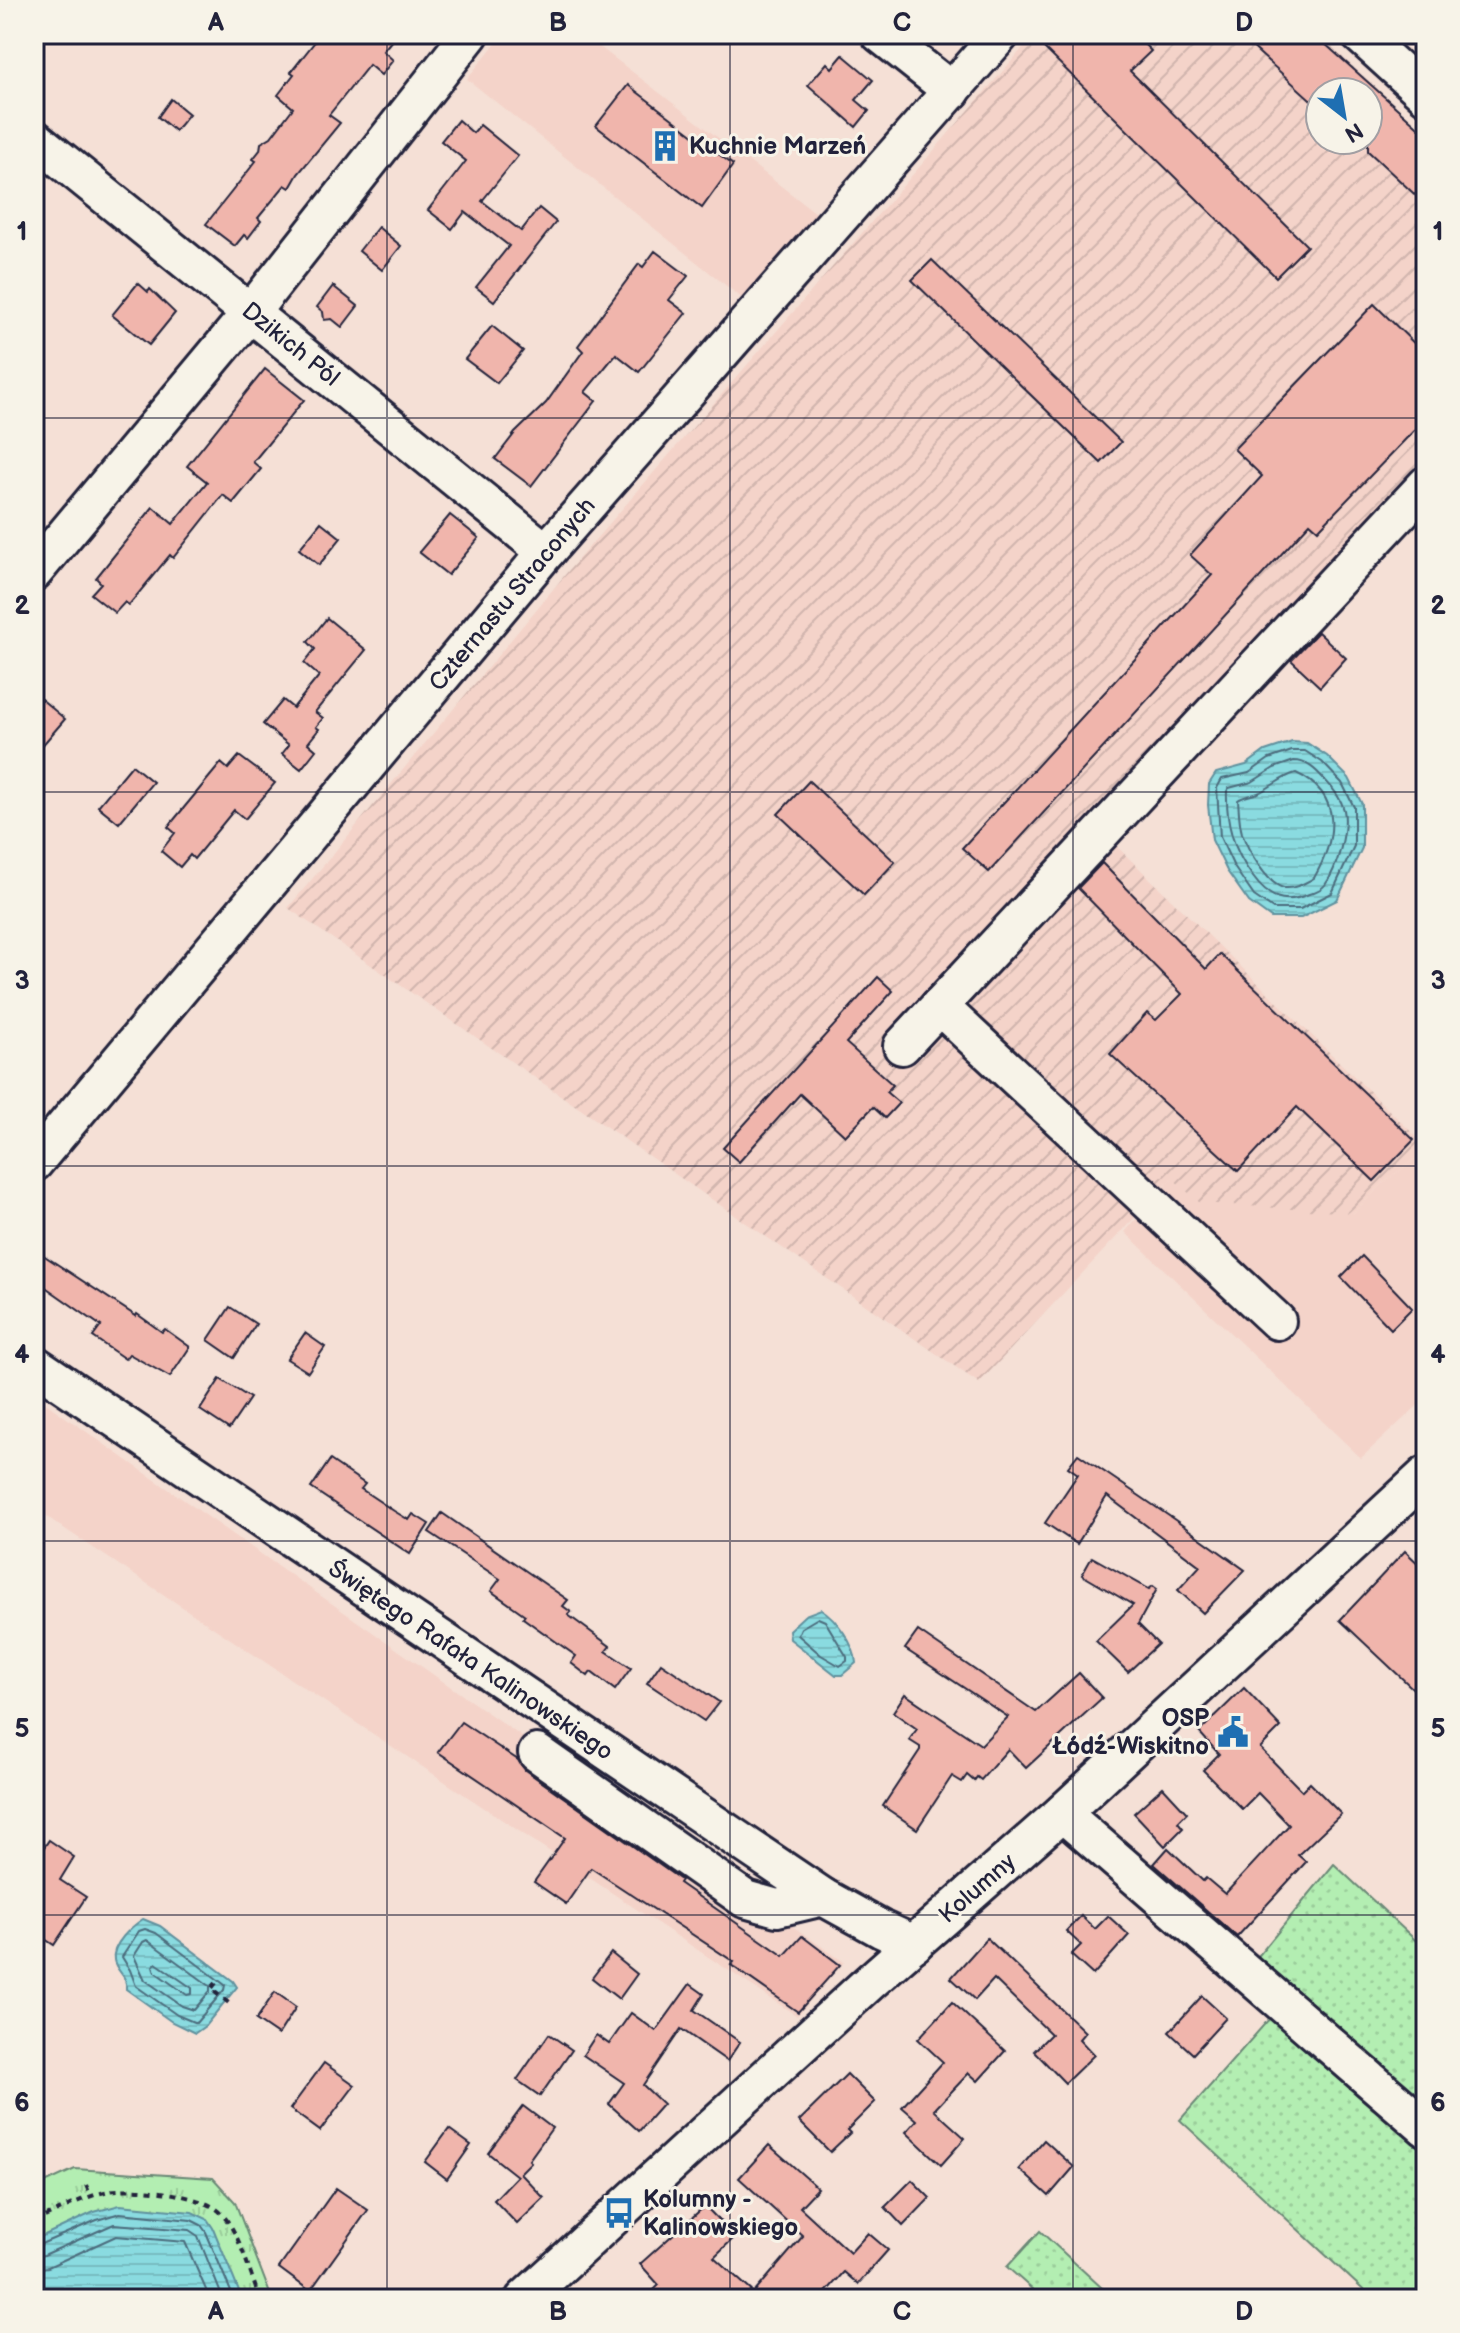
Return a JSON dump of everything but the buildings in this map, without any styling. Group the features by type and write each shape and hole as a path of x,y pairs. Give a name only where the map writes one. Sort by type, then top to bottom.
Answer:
{"street":[{"path":"34,572 251,312 470,34"},
{"path":"880,34 952,91"},
{"name":"Czternastu Straconych","path":"34,1163 546,552 1001,34"},
{"path":"1359,34 1426,95"},
{"name":"Dzikich Pól","path":"34,138 546,552"},
{"path":"902,1046 1426,485"},
{"path":"939,1006 1277,1321"},
{"name":"Świętego Rafała Kalinowskiego","path":"34,1364 823,1897 914,1944"},
{"name":"Kolumny","path":"524,2299 1062,1813 1426,1475"},
{"path":"537,1753 745,1899 777,1908 823,1897"},
{"path":"1062,1813 1426,2128"}],"path":[{"path":"206,1995 216,1983"},
{"path":"211,1989 230,2004"},
{"path":"86,2185 91,2197"},
{"path":"34,2222 91,2197 117,2190 188,2196 216,2208 229,2224 260,2299"}],"shaded area":[{"path":"503,34 583,34 833,226 758,311 467,79"},
{"path":"1035,34 1317,34 1363,76 1304,76 1304,156 1384,156 1384,95 1426,133 1426,481 1107,837 1426,1146 1426,1151 1384,1182 1353,1213 1200,1203 1172,1178 979,1383 288,908 569,570"},
{"path":"1426,1151 1426,1398 1361,1458 1125,1232 1172,1178 1353,1213 1384,1182"},
{"path":"34,1395 844,1962 797,2016 56,1523 34,1507"}],"green space":[{"path":"1334,1864 1426,1950 1426,2299 1373,2299 1180,2120 1285,2001 1250,1966"},
{"path":"75,2169 213,2178 235,2202 272,2299 34,2299 34,2188"},
{"path":"1040,2231 1114,2299 1043,2299 1007,2267"}],"water":[{"path":"1292,742 1307,743 1327,756 1349,778 1362,804 1362,848 1337,900 1301,918 1271,918 1249,902 1227,871 1212,840 1209,784 1216,773 1246,765 1265,751"},
{"path":"821,1609 844,1633 855,1656 856,1663 842,1675 836,1675 790,1639 789,1630 805,1615"},
{"path":"143,1919 160,1926 237,1987 205,2026 195,2033 172,2022 126,1989 114,1954 123,1936"},
{"path":"120,2205 192,2212 207,2219 242,2299 34,2299 34,2240 94,2212"}],"place":[{"name":"Kuchnie Marzeń","path":"665,146"},
{"name":"OSP Łódź-Wiskitno","path":"1233,1732"},
{"name":"Kolumny - Kalinowskiego","path":"619,2213"}]}
